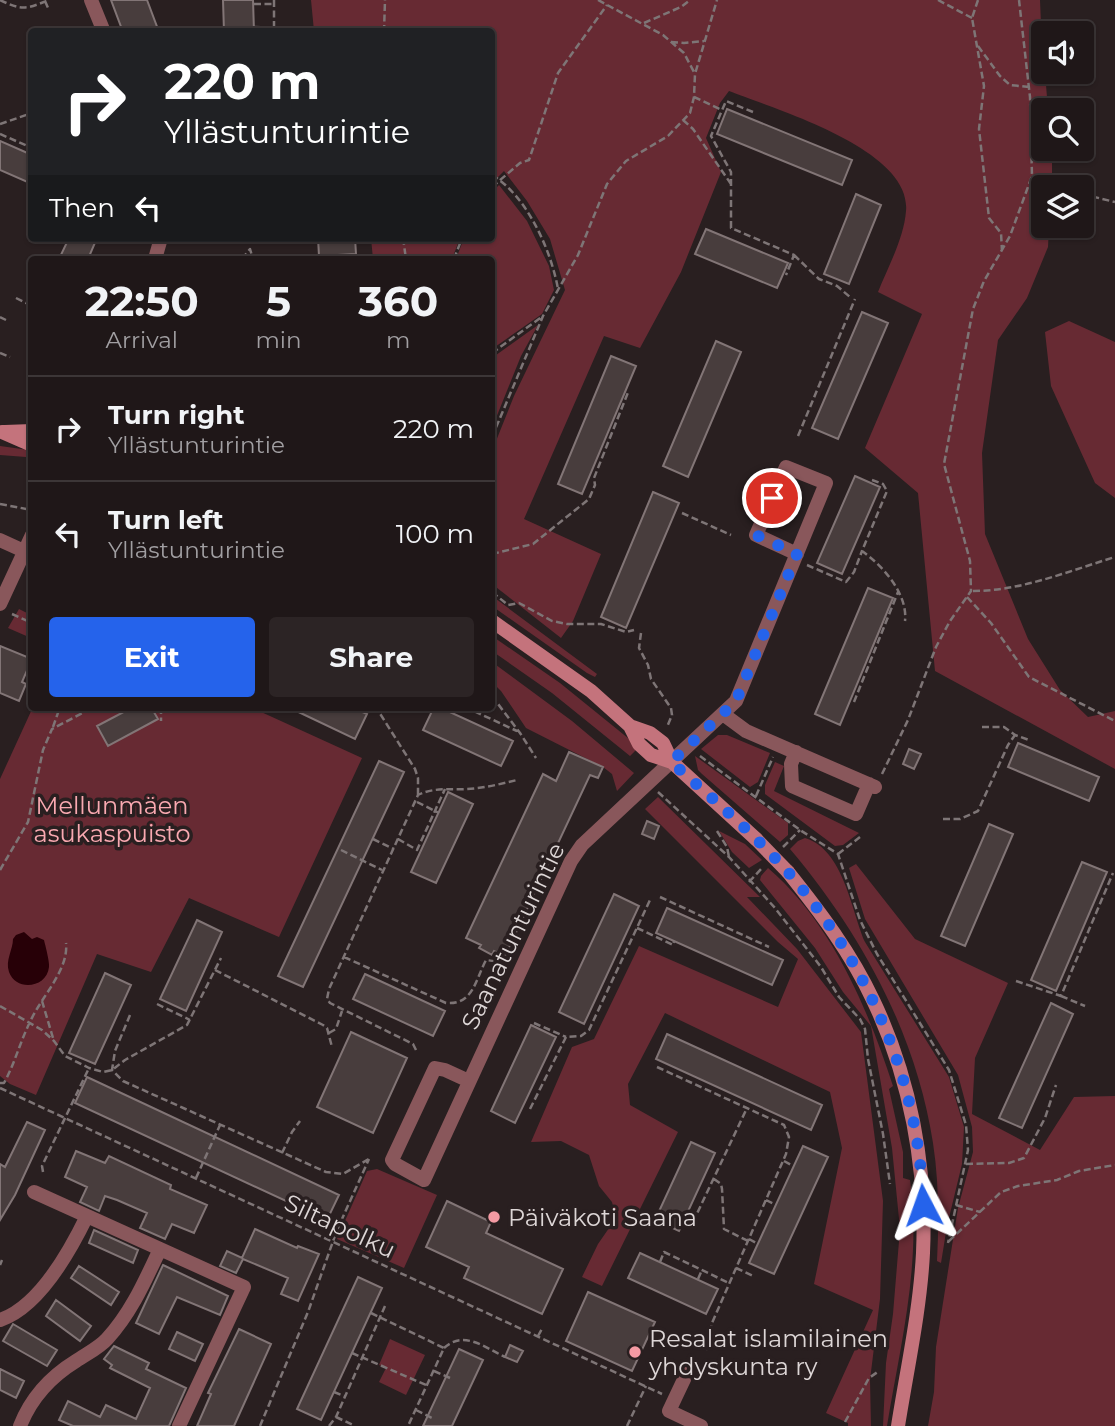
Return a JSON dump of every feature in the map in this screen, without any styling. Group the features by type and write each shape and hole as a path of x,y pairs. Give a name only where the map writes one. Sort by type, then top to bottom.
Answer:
{"main road":[{"path":"1,432 28,431"},
{"path":"1,432 28,443"},
{"path":"495,623 591,691 630,726 650,733 663,744 671,762 756,839 788,872 837,938 874,1001 903,1080 913,1122 922,1184 923,1252 916,1316 898,1426"}],"street":[{"path":"91,0 102,28"},
{"name":"Saanatunturintie","path":"469,1082 435,1068 392,1160 395,1164 424,1180 572,860 582,845 736,701 796,557 826,483 786,467 756,535 796,557"},
{"path":"0,540 24,551"},
{"path":"5,608 28,543"},
{"path":"723,714 746,731 796,752 872,786 856,814 792,786 791,764 796,752"},
{"path":"34,1192 244,1287 179,1426"},
{"path":"0,1320 7,1318 38,1293 69,1252 87,1216"},
{"path":"20,1426 27,1408 48,1381 105,1341 123,1320 139,1294 160,1249"},
{"path":"687,1373 669,1411 701,1426"}],"path":[{"path":"0,0 19,9 47,1 49,10"},
{"path":"384,28 385,0"},
{"path":"598,0 671,42 684,53 695,74"},
{"path":"642,24 681,7 690,0"},
{"path":"495,430 543,317 578,255 607,184 626,161 668,136 690,113 695,74 717,0"},
{"path":"938,0 972,18"},
{"path":"978,0 972,18 984,86 979,129 989,218 1000,233 1002,251"},
{"path":"872,786 908,719 936,647 971,591 970,561 944,464 973,309 984,281 1010,236 1031,176 1029,87 1019,0"},
{"path":"254,4 274,2 274,28"},
{"path":"495,184 520,163 529,160 558,73 607,5"},
{"path":"254,27 261,28"},
{"path":"671,42 704,41"},
{"path":"976,44 1010,85 1029,87"},
{"path":"694,97 722,110"},
{"path":"753,111 726,101 711,135 732,172 731,228 794,255 819,279 836,286 850,297"},
{"path":"0,124 28,114"},
{"path":"684,120 732,185"},
{"path":"0,134 28,146"},
{"path":"495,177 529,214 554,267 558,289"},
{"path":"1094,197 1115,202"},
{"path":"786,275 794,255"},
{"path":"16,298 28,304"},
{"path":"798,436 855,299"},
{"path":"0,317 6,320"},
{"path":"495,351 543,317"},
{"path":"0,353 10,357"},
{"path":"495,553 533,544 589,499 595,485 594,478 629,390"},
{"path":"796,557 846,582 853,572 887,491 883,484 872,480"},
{"path":"0,504 28,509"},
{"path":"682,513 732,535"},
{"path":"862,551 879,563 898,592 907,609 905,621"},
{"path":"971,591 991,591 1025,584 1115,557"},
{"path":"854,702 898,592"},
{"path":"495,594 508,605 519,603 552,621 601,624 626,632 634,630"},
{"path":"967,597 991,623 1029,677 1115,721"},
{"path":"5,608 28,621"},
{"path":"641,633 639,648 648,665 651,679 671,708 672,715 667,727"},
{"path":"495,700 536,758"},
{"path":"0,870 28,822 43,750 59,711"},
{"path":"52,729 86,711"},
{"path":"161,711 161,721"},
{"path":"473,711 520,733"},
{"path":"379,712 415,769 418,795 327,999 342,1011 413,1044 416,1050"},
{"path":"982,727 1004,727 1029,740"},
{"path":"943,819 961,820 978,811 1015,735"},
{"path":"756,796 773,757"},
{"path":"418,795 427,791 492,786 517,780"},
{"path":"398,839 419,851 445,789"},
{"path":"657,792 729,857 789,926 821,967 839,997 860,1019 865,1029 890,1184"},
{"path":"415,801 437,812"},
{"path":"783,847 800,830"},
{"path":"717,831 727,847 729,857"},
{"path":"838,854 860,837"},
{"path":"373,839 394,849"},
{"path":"341,850 383,871"},
{"path":"749,882 763,867"},
{"path":"1061,996 1113,873"},
{"path":"660,897 769,947"},
{"path":"534,1023 566,1037 580,1036 589,1030 650,901"},
{"path":"637,928 673,945 674,941"},
{"path":"0,1086 14,1065 29,1023 60,971 67,952 66,943"},
{"path":"344,957 446,1003 456,1004 468,998 486,960 509,963"},
{"path":"0,1006 54,1041 65,1056 103,1072 112,1070 125,1060 179,1031 190,1020 221,958"},
{"path":"215,970 323,1025 332,1047"},
{"path":"1016,981 1084,1006"},
{"path":"42,999 54,1041"},
{"path":"157,1004 190,1020"},
{"path":"328,1034 336,1029 342,1011"},
{"path":"112,1070 115,1051 130,1015"},
{"path":"530,1109 566,1037"},
{"path":"657,1067 787,1128 788,1146 784,1161 712,1323 706,1350"},
{"path":"43,1172 42,1166 89,1068"},
{"path":"112,1070 123,1081 326,1172 343,1174 369,1158 337,1230 260,1426"},
{"name":"Siltapolku","path":"0,1086 65,1119 665,1396"},
{"path":"966,1164 1009,1163 1024,1158 1045,1118 1056,1086"},
{"path":"693,1222 747,1108"},
{"path":"282,1153 300,1121"},
{"path":"196,1178 220,1125"},
{"path":"784,1161 793,1166"},
{"path":"948,1243 1001,1192 1115,1164"},
{"path":"714,1178 719,1181 722,1189 724,1229 758,1244"},
{"path":"766,1200 776,1205"},
{"path":"956,1205 980,1212"},
{"path":"660,1262 664,1252 729,1283"},
{"path":"0,1265 2,1259"},
{"path":"736,1268 753,1276"},
{"path":"698,1279 702,1270"},
{"path":"329,1426 336,1417 385,1306"},
{"path":"371,1312 380,1319 444,1348"},
{"path":"538,1336 543,1327"},
{"path":"408,1426 444,1348 452,1341 467,1339 505,1357"},
{"path":"352,1353 427,1386"},
{"path":"434,1371 450,1378"},
{"path":"845,1422 869,1378 879,1371"},
{"path":"627,1426 646,1386"},
{"path":"334,1392 345,1396"},
{"path":"416,1409 432,1418"},
{"path":"336,1417 355,1426"}],"green space":[{"path":"311,0 1040,0 1041,21 1031,21 1031,84 1046,84 1047,98 1031,98 1031,161 1052,161 1052,175 1031,175 1031,238 1048,238 1048,247 1027,298 998,340 982,453 985,534 1028,639 1060,690 1088,717 1115,711 1115,769 935,671 918,493 865,448 922,314 878,292 905,221 902,189 887,169 837,134 729,91 720,103 706,138 721,172 681,272 640,348 604,336 524,519 601,554 573,621 561,638 495,586 495,444 514,396 565,290 550,239 527,201 504,171 495,180 495,28 314,28"},
{"path":"499,185 527,221 549,266 554,290 542,314 495,347 495,256 457,256 462,242 495,242 495,189"},
{"path":"371,242 458,242 453,256 373,256"},
{"path":"1069,321 1115,342 1115,498 1095,483 1051,386 1045,332"},
{"path":"538,325 521,356 495,421 495,356"},
{"path":"0,446 28,450 26,457 0,455"},
{"path":"495,598 597,674 595,677 495,608"},
{"path":"19,609 28,614 28,637 8,628"},
{"path":"495,638 560,683 639,747 630,756 552,693 495,653"},
{"path":"495,664 572,721 634,773 617,791 612,774 603,767 526,728 495,685"},
{"name":"Mellunmäen asukaspuisto","path":"31,711 259,711 362,758 279,937 189,898 151,972 97,954 36,1095 10,1084 0,1076 0,779"},
{"path":"718,735 727,735 770,753 758,782 750,787 701,749"},
{"path":"695,756 788,823 788,835 780,842 698,770"},
{"path":"775,762 784,766 774,791 859,833 843,845 835,846 765,794 765,785"},
{"path":"658,797 760,897 747,897 797,949 861,1032 883,1201 880,1299 870,1380 871,1426 848,1426 848,1423 826,1413 873,1310 814,1284 842,1148 830,1092 665,1013 628,1084 630,1105 678,1132 602,1286 582,1277 598,1244 616,1218 612,1202 599,1186 589,1155 561,1141 531,1142 572,1047 594,1039 639,946 778,1007 798,959 645,809"},
{"path":"719,831 745,844 762,860 749,868 732,852"},
{"path":"805,838 829,855 837,868 865,942 949,1077 964,1127 962,1164 941,1263 937,1261 938,1202 933,1143 913,1062 882,986 862,950 816,881 790,849"},
{"path":"856,864 915,939 1008,983 975,1058 972,1114 1040,1150 1074,1097 1115,1096 1115,1426 928,1426 934,1392 936,1347 958,1208 973,1152 972,1127 958,1075 865,919 849,868"},
{"path":"768,868 791,890 829,941 872,1027 893,1086 889,1089 903,1152 903,1178 910,1180 913,1242 908,1304 887,1426 883,1426 886,1363 900,1229 892,1148 871,1026 843,992 815,948 760,880"},
{"path":"377,1169 437,1195 404,1268 337,1239 367,1171"},
{"path":"390,1339 425,1355 406,1395 379,1382 386,1368 379,1365"}],"shaded area":[{"path":"24,932 32,939 37,937 44,940 49,962 47,974 31,985 18,983 8,968 13,939"}],"building":[{"path":"111,0 147,0 158,28 122,28"},
{"path":"223,0 253,0 254,28 224,28"},
{"path":"727,109 852,160 842,185 717,134"},
{"path":"0,141 28,153 28,182 0,170"},
{"path":"856,194 881,205 849,284 824,274"},
{"path":"706,229 788,263 777,288 695,254"},
{"path":"67,242 95,242 89,256 60,256"},
{"path":"318,242 355,242 356,254 319,256"},
{"path":"862,312 888,323 838,439 812,428"},
{"path":"716,341 741,352 688,477 663,466"},
{"path":"611,356 636,366 582,494 558,484"},
{"path":"855,476 880,487 842,574 817,563"},
{"path":"653,492 679,503 626,628 601,617"},
{"path":"868,588 893,598 840,725 815,714"},
{"path":"0,646 28,657 28,668 22,682 26,684 19,701 0,693"},
{"path":"125,711 153,711 158,719 108,746 97,726"},
{"path":"296,711 360,711 367,714 355,739"},
{"path":"432,711 448,711 513,741 501,766 423,730"},
{"path":"1018,743 1099,777 1089,801 1008,767"},
{"path":"909,749 921,754 914,769 903,764"},
{"path":"569,752 603,767 598,778 590,775 505,956 494,951 492,955 479,948 481,945 466,938 543,774 556,781"},
{"path":"379,761 404,772 303,987 278,976"},
{"path":"448,792 473,804 436,883 411,872"},
{"path":"647,821 659,826 654,839 642,834"},
{"path":"989,824 1013,834 965,946 941,936"},
{"path":"1082,862 1107,872 1056,991 1031,980"},
{"path":"614,894 639,906 584,1024 559,1012"},
{"path":"667,908 783,960 772,985 656,933"},
{"path":"197,920 222,932 186,1011 160,999"},
{"path":"105,973 131,985 95,1064 69,1053"},
{"path":"365,974 445,1011 433,1036 353,999"},
{"path":"1051,1003 1073,1014 1022,1128 999,1118"},
{"path":"531,1025 556,1037 515,1123 491,1111"},
{"path":"351,1032 407,1058 373,1133 317,1107"},
{"path":"667,1034 822,1105 811,1130 656,1059"},
{"path":"87,1077 339,1195 327,1220 75,1103"},
{"path":"27,1122 45,1130 15,1195 0,1220 0,1164 5,1167"},
{"path":"691,1142 715,1153 679,1231 655,1220"},
{"path":"803,1146 828,1157 774,1274 749,1263"},
{"path":"76,1151 105,1163 109,1156 171,1185 170,1189 207,1205 194,1233 172,1224 165,1239 140,1228 147,1213 105,1196 99,1211 80,1202 87,1187 65,1177"},
{"path":"447,1201 491,1222 486,1233 563,1269 542,1314 464,1278 469,1267 426,1247"},
{"path":"255,1229 297,1248 298,1246 319,1254 298,1301 281,1294 288,1278 243,1259 236,1273 220,1266 227,1251 242,1258"},
{"path":"94,1230 138,1250 133,1263 89,1243"},
{"path":"640,1253 718,1289 706,1314 628,1278"},
{"path":"163,1265 228,1296 220,1315 177,1297 159,1334 136,1323"},
{"path":"79,1266 119,1292 111,1305 71,1278"},
{"path":"358,1277 382,1288 321,1420 297,1409"},
{"path":"588,1292 655,1322 632,1371 566,1341"},
{"path":"56,1300 91,1326 80,1341 46,1316"},
{"path":"13,1324 57,1350 47,1366 3,1341"},
{"path":"239,1329 271,1344 234,1426 197,1426 211,1394 208,1393"},
{"path":"177,1332 203,1344 195,1361 169,1349"},
{"path":"510,1345 523,1351 517,1362 505,1357"},
{"path":"114,1346 149,1363 146,1369 186,1388 169,1426 73,1426 59,1420 68,1401 100,1417 106,1405 136,1419 150,1388 110,1368 112,1365 104,1359"},
{"path":"459,1349 483,1360 452,1426 423,1426"},
{"path":"0,1369 24,1381 16,1398 0,1390"}],"place":[{"name":"Päiväkoti Saana","path":"494,1217"},
{"name":"Resalat islamilainen yhdyskunta ry","path":"635,1352"}],"route":[{"path":"772,498 756,535 797,554 736,701 671,762 756,839 788,872 818,910 858,971 874,1001 903,1080 919,1157 923,1205"}]}
